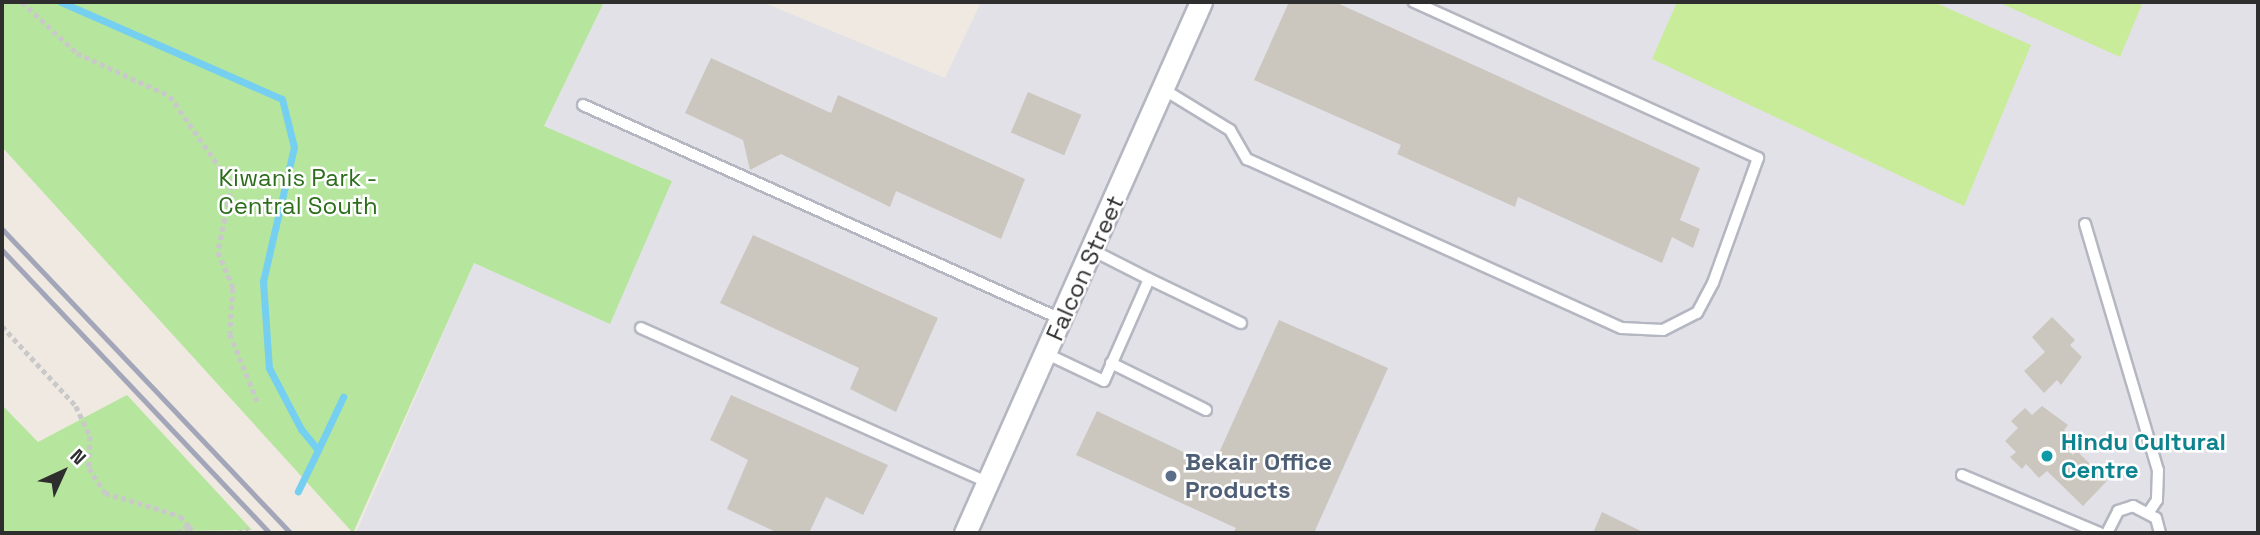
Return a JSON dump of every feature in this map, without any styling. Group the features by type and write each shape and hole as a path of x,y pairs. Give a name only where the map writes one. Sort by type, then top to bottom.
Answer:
{"street":[{"name":"Falcon Street","path":"965,533 1047,354 1201,2"}],"lane":[{"path":"1163,89 1230,130 1247,159 1622,328 1663,330 1697,313 1713,283 1758,158 1414,2"},
{"path":"583,105 1061,319"},
{"path":"2085,224 2158,470 2157,500 2149,512"},
{"path":"1092,250 1241,323"},
{"path":"1047,354 1104,381 1149,279"},
{"path":"641,328 989,484"},
{"path":"1111,363 1206,410"},
{"path":"1962,475 2099,533"},
{"path":"2107,533 2112,517 2125,508 2149,512"},
{"path":"2149,512 2160,533"}],"path":[{"path":"22,2 77,53 170,96 232,185 218,252 233,288 230,334 258,403"},
{"path":"2,326 76,406 90,436 89,468 105,493 180,516 195,533"},
{"path":"177,533 189,526"},
{"path":"238,533 248,529"}],"shaded area":[{"path":"604,2 762,2 945,78 981,2 2258,2 2258,533 356,533 474,263 610,323 672,181 544,126"}],"green space":[{"name":"Kiwanis Park - Central South","path":"2,2 604,2 544,126 672,181 610,324 474,263 353,533 2,147"},
{"path":"1677,2 1934,2 2031,45 1964,206 1652,59"},
{"path":"1998,2 2143,2 2120,57"},
{"path":"127,395 252,530 2,533 2,405 38,442"}],"building":[{"path":"1289,2 1335,2 1700,168 1680,220 1700,229 1693,248 1672,237 1662,263 1518,197 1515,207 1397,154 1401,145 1254,80"},
{"path":"711,58 831,113 838,95 1025,179 1001,239 896,191 890,207 781,154 750,170 743,140 685,113"},
{"path":"1028,92 1081,115 1064,155 1011,133"},
{"path":"753,235 938,318 896,412 850,389 859,368 720,303"},
{"path":"2052,317 2075,340 2070,345 2082,357 2061,385 2057,380 2044,393 2024,371 2045,352 2032,337"},
{"path":"1279,320 1388,368 1314,533 1233,533 1236,528 1076,455 1097,411 1213,466"},
{"path":"731,395 888,465 863,515 826,497 809,533 778,533 727,509 748,460 710,440"},
{"name":"Hindu Cultural Centre","path":"2042,406 2068,425 2064,430 2076,441 2067,449 2073,455 2077,451 2107,481 2083,506 2047,471 2039,478 2026,464 2022,469 2010,457 2016,452 2005,441 2018,428 2011,421 2025,408 2032,415"},
{"path":"1602,512 1645,533 1593,533"}],"waterway":[{"path":"61,2 282,99 294,147 263,281 269,368 301,429 318,450 298,491"},
{"path":"318,450 343,397"}],"railway":[{"path":"2,229 290,533"},
{"path":"2,250 270,533"}],"place":[{"name":"Hindu Cultural Centre","path":"2047,456"},
{"name":"Bekair Office Products","path":"1171,476"}]}
